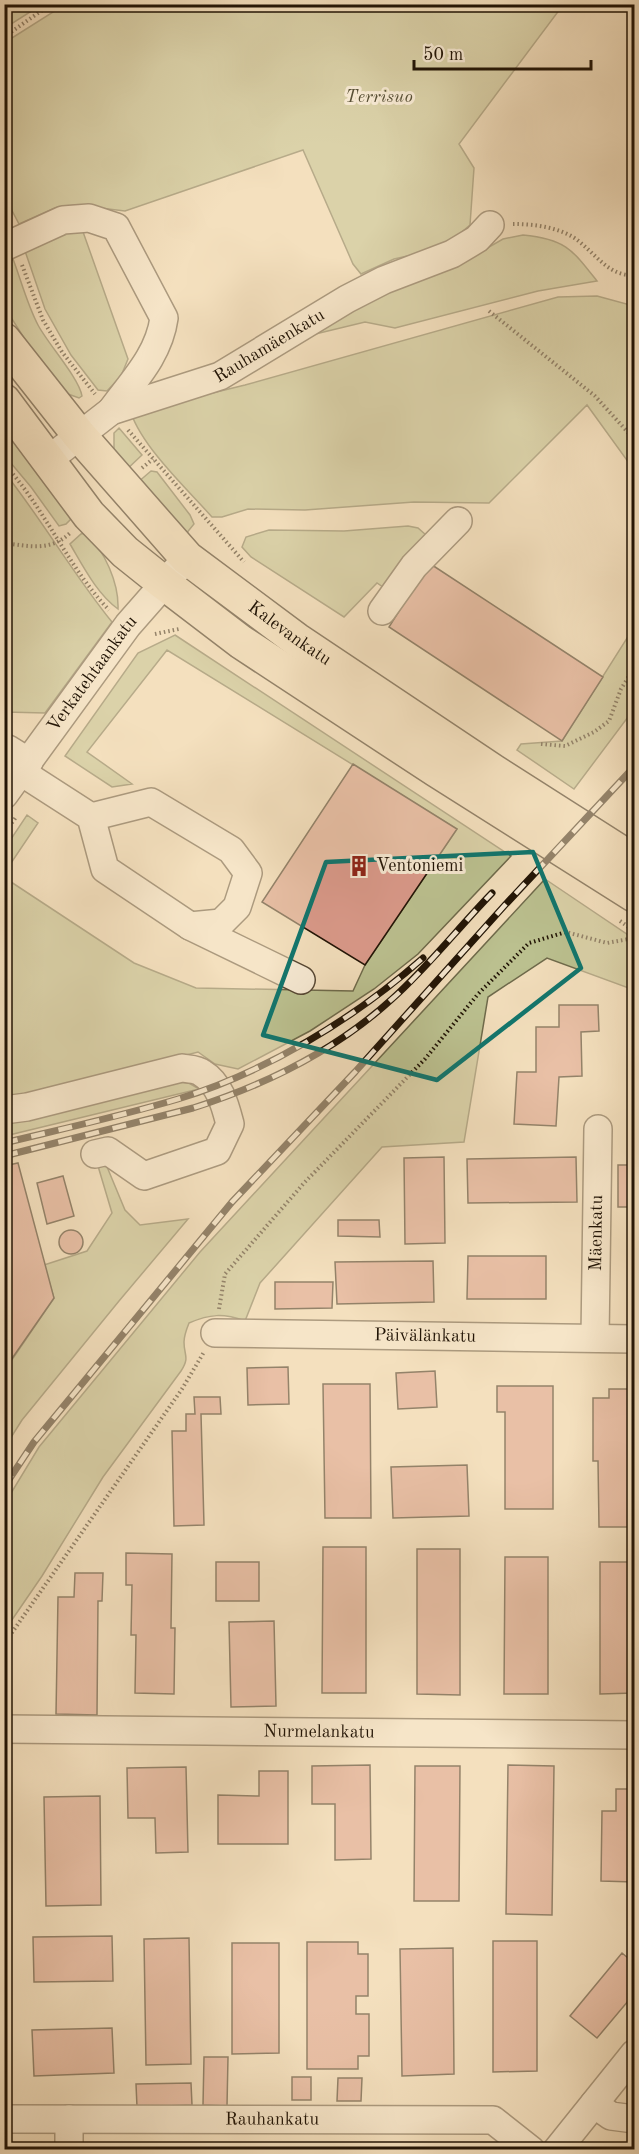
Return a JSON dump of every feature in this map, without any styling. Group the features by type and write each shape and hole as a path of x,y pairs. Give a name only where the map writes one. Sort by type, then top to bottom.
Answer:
{"main road":[{"name":"Kalevankatu","path":"4,340 79,435 187,558 297,640 493,771 634,861"},
{"name":"Kalevankatu","path":"4,400 89,515 125,552 165,584 241,642 436,770 634,895"}],"street":[{"path":"9,244 63,220 89,218 116,227 164,318 162,333 150,360 111,411"},
{"name":"Rauhamäenkatu","path":"48,460 111,411 220,376 347,299 384,280 452,254 477,239 490,225"},
{"path":"382,611 414,566 458,521"},
{"name":"Verkatehtaankatu","path":"4,795 20,761 128,625 187,558"},
{"path":"20,761 91,817 105,869 190,926 301,980"},
{"path":"91,817 151,802 231,850 248,873 237,907 221,923 190,926"},
{"path":"4,1110 27,1107 182,1068 201,1071 215,1085 223,1098 230,1124 217,1151 144,1176 108,1151 95,1154"},
{"name":"Mäenkatu","path":"595,1338 597,1129"},
{"name":"Päivälänkatu","path":"215,1333 634,1339"},
{"name":"Nurmelankatu","path":"4,1729 634,1735"},
{"path":"557,2150 634,2054"},
{"path":"594,2104 611,2116 634,2119"},
{"name":"Rauhankatu","path":"4,2119 493,2120 531,2150"},
{"path":"69,2119 69,2150"}],"path":[{"path":"4,37 51,4"},
{"path":"490,225 522,224 552,228 575,238 613,271 628,276 634,275"},
{"path":"9,244 43,320 62,352 88,387 246,565"},
{"path":"489,311 595,396 634,437"},
{"path":"4,543 39,547 60,542"},
{"path":"542,744 565,746 594,732 609,721 621,689 634,668"},
{"path":"4,1644 182,1389 215,1333 225,1274 304,1183 425,1059 478,994 529,943 566,932 607,943 634,938"}],"highlighted area":[{"path":"533,852 581,968 437,1080 263,1035 326,862"}],"green space":[{"path":"5,4 41,4 41,5 5,28"},
{"name":"Terrisuo","path":"62,5 563,5 459,144 474,168 470,225 451,241 430,251 394,259 361,274 353,264 303,150 125,211 75,205 55,208 19,224 5,197 4,43"},
{"path":"82,229 128,359 121,376 107,391 98,390 71,355 45,309 25,251 38,240"},
{"path":"523,235 549,239 566,247 574,253 597,281 538,291 395,328 365,322 303,337 332,318 482,251 503,239"},
{"path":"13,259 34,317 80,389 82,396 79,398 68,394 31,349 5,305 4,264"},
{"path":"597,296 634,306 634,470 587,405 489,503 414,502 305,510 248,509 222,517 212,517 145,440 131,413 245,385 558,297"},
{"path":"4,426 73,517 66,524 59,526 5,456"},
{"path":"119,428 142,455 125,471 114,453 114,433"},
{"path":"151,471 157,472 190,515 194,524 185,535 137,483"},
{"path":"5,473 112,622 45,713 5,712"},
{"path":"408,526 418,528 426,535 383,587 377,583 344,617 251,557 242,547 246,537 269,530 344,531"},
{"path":"85,533 99,549 109,568 116,589 118,609 97,588 70,544"},
{"path":"634,627 634,709 574,789 517,750 521,744 562,741"},
{"path":"175,635 511,856 418,954 374,989 310,1031 238,1069 215,1064 198,1052 5,1101 5,878 134,963 196,988 353,991 365,965 457,829 167,650 87,752 132,784 112,787 65,756 138,653"},
{"path":"27,815 38,823 5,872 5,848"},
{"path":"545,879 634,939 634,990 547,958 488,997 464,1142 382,1147 260,1283 245,1321 217,1316 189,1323 184,1340 186,1359 184,1366 103,1477 42,1576 5,1630 5,1503 39,1447 200,1252"},
{"path":"175,1082 189,1083 199,1089 5,1136 5,1120"},
{"path":"105,1162 125,1210 140,1225 188,1219 22,1420 5,1447 5,1370 54,1298 44,1265 87,1251 112,1213 98,1166"}],"building":[{"path":"429,563 603,677 562,741 389,627"},
{"name":"Ventoniemi","path":"353,764 457,829 365,965 262,902"},
{"path":"559,1005 598,1005 599,1031 581,1032 582,1076 559,1077 556,1126 514,1124 517,1072 536,1072 536,1027 559,1027"},
{"path":"631,1098 634,1098 634,1122 630,1122"},
{"path":"444,1157 445,1243 405,1244 404,1158"},
{"path":"576,1157 577,1202 468,1203 467,1159"},
{"path":"18,1163 54,1298 4,1370 4,1166"},
{"path":"618,1165 634,1165 634,1207 618,1207"},
{"path":"63,1176 74,1216 47,1224 37,1183"},
{"path":"338,1220 379,1220 380,1237 338,1236"},
{"path":"71,1230 76,1231 82,1237 82,1247 76,1253 71,1254 66,1253 60,1247 59,1242 60,1237 66,1231"},
{"path":"468,1256 546,1256 546,1299 467,1299"},
{"path":"433,1261 434,1302 337,1304 335,1262"},
{"path":"275,1282 333,1282 332,1308 275,1309"},
{"path":"288,1367 289,1404 248,1405 247,1368"},
{"path":"435,1371 437,1407 398,1409 396,1373"},
{"path":"323,1384 370,1384 371,1518 325,1518"},
{"path":"497,1386 553,1386 553,1509 505,1509 505,1412 497,1412"},
{"path":"609,1389 634,1389 634,1527 599,1527 598,1461 593,1461 593,1398 609,1398"},
{"path":"194,1397 220,1397 221,1414 201,1414 204,1525 174,1526 172,1431 186,1431 186,1414 195,1414"},
{"path":"467,1465 469,1516 393,1518 391,1467"},
{"path":"323,1547 366,1547 366,1693 322,1693"},
{"path":"417,1549 460,1549 460,1695 417,1694"},
{"path":"126,1553 172,1554 171,1628 175,1628 174,1694 135,1693 136,1635 131,1635 132,1585 126,1585"},
{"path":"505,1557 548,1557 548,1694 504,1694"},
{"path":"216,1562 259,1562 259,1601 216,1601"},
{"path":"600,1562 634,1562 634,1693 600,1694"},
{"path":"75,1573 103,1573 102,1601 98,1601 97,1715 56,1714 58,1597 74,1597"},
{"path":"274,1621 276,1706 231,1707 229,1622"},
{"path":"4,1763 11,1763 11,1843 4,1843"},
{"path":"370,1765 371,1859 335,1860 335,1804 312,1804 312,1766"},
{"path":"508,1765 554,1766 552,1915 506,1914"},
{"path":"415,1766 460,1766 459,1901 414,1901"},
{"path":"186,1767 188,1852 156,1853 155,1818 128,1818 127,1768"},
{"path":"259,1771 288,1771 288,1844 218,1844 218,1795 259,1796"},
{"path":"616,1789 634,1789 634,1882 601,1881 602,1811 616,1811"},
{"path":"100,1796 101,1905 46,1906 44,1797"},
{"path":"112,1936 113,1981 34,1982 33,1937"},
{"path":"189,1938 191,2064 146,2065 144,1939"},
{"path":"493,1941 537,1941 537,2071 493,2072"},
{"path":"307,1942 358,1942 358,1954 368,1954 368,1996 356,1996 356,2014 369,2014 369,2056 358,2056 358,2069 307,2069"},
{"path":"232,1943 279,1943 279,2053 232,2054"},
{"path":"453,1948 454,2074 402,2076 400,1949"},
{"path":"622,1953 634,1963 634,1994 597,2038 570,2016"},
{"path":"4,1957 7,1957 7,2086 4,2086"},
{"path":"112,2028 114,2073 34,2076 32,2030"},
{"path":"204,2057 228,2057 227,2106 203,2105"},
{"path":"292,2077 311,2077 311,2100 292,2100"},
{"path":"338,2078 362,2078 361,2101 337,2101"},
{"path":"191,2083 192,2105 137,2107 136,2084"}],"railway":[{"path":"4,1487 34,1442 232,1202 355,1072 505,905 634,767"},
{"path":"4,1156 193,1108 246,1089 298,1064 347,1035 392,999 492,893"},
{"path":"4,1143 178,1099 244,1074 276,1059 338,1022 368,1002 423,958"}],"place":[{"name":"Ventoniemi","path":"359,866"}]}
